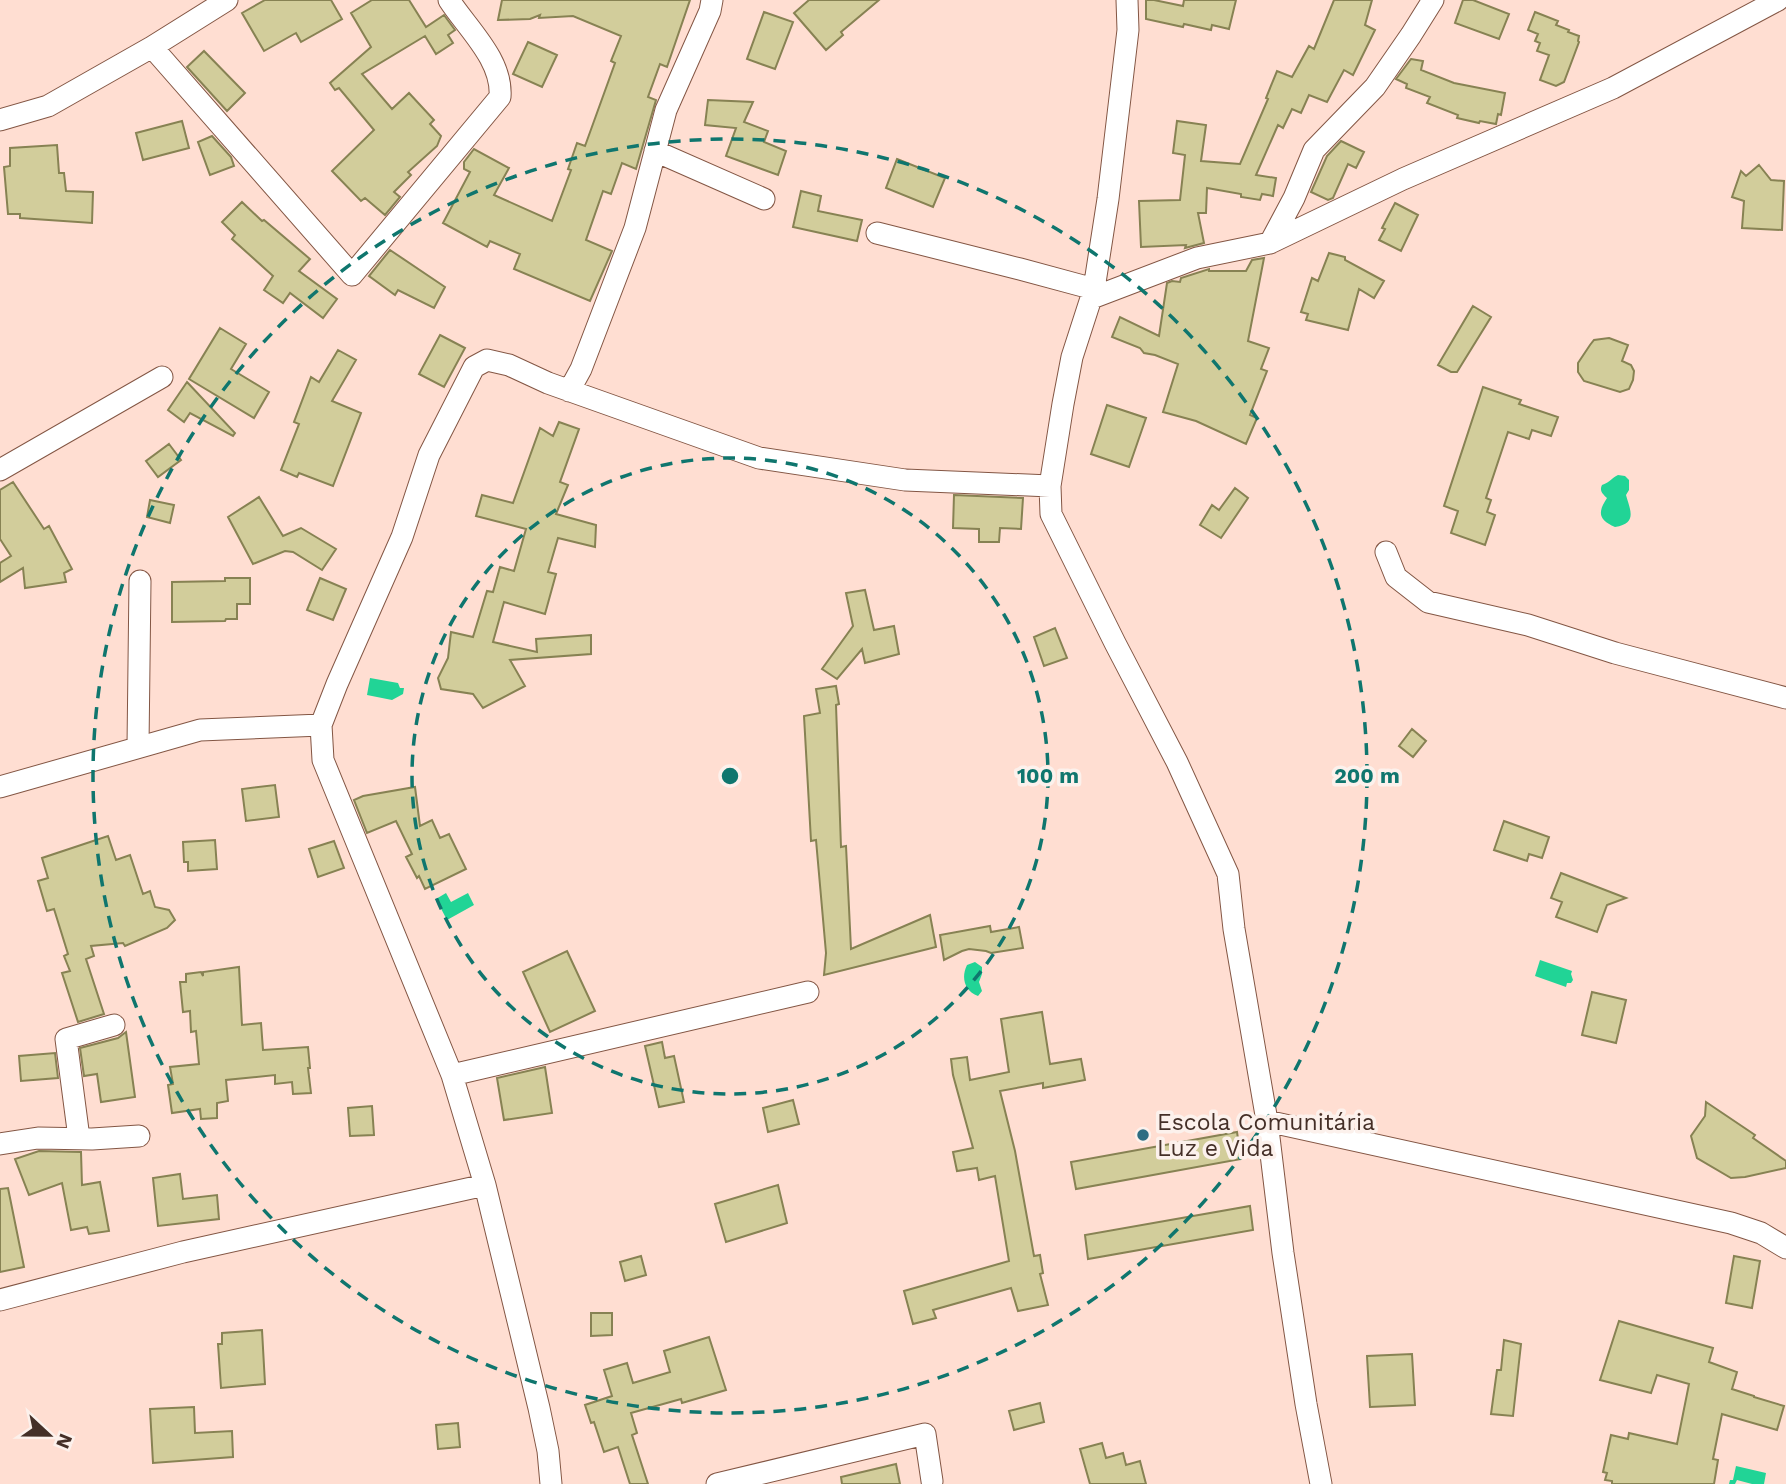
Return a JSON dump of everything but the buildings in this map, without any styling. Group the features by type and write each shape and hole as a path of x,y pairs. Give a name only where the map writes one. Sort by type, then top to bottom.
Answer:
{"street":[{"path":"0,120 48,106 152,47 227,0"},
{"path":"152,47 352,275 500,97 501,88 496,72 475,33 449,0"},
{"path":"569,391 581,369 635,228 666,110 712,0"},
{"path":"1127,0 1128,30 1117,131 1093,294 1072,357 1063,404 1050,486 1051,514 1177,762 1228,874 1234,929 1267,1121 1283,1252 1321,1484"},
{"path":"1270,243 1294,198 1314,150 1375,87 1433,0"},
{"path":"877,233 1020,269 1093,294 1197,258 1270,243 1403,179 1613,88 1778,0"},
{"path":"655,151 764,200"},
{"path":"551,1484 540,1408 485,1185 453,1075 323,760 321,725 402,537 429,455 474,367 487,360 509,365 569,391 759,458 905,480 1050,486"},
{"path":"0,470 162,377"},
{"path":"1386,552 1396,577 1428,602 1528,625 1615,653 1786,698"},
{"path":"138,747 140,581"},
{"path":"0,786 200,730 321,725"},
{"path":"453,1075 808,992"},
{"path":"79,1138 66,1039 114,1025"},
{"path":"1267,1121 1731,1223 1761,1233 1786,1248"},
{"path":"0,1144 38,1138 139,1136"},
{"path":"0,1300 183,1252 485,1185"},
{"path":"717,1484 925,1434 932,1481"}],"shaded area":[{"path":"1618,475 1629,480 1626,495 1631,515 1627,522 1615,527 1601,516 1607,498 1601,489 1602,485"},
{"path":"370,678 398,683 400,688 404,688 403,694 392,700 367,695"},
{"path":"446,893 451,902 468,893 474,905 447,920 436,899"},
{"path":"1540,960 1572,971 1571,983 1567,983 1566,987 1535,976"},
{"path":"975,962 982,967 979,982 982,991 978,996 970,991 964,979 967,965"},
{"path":"1736,1466 1766,1473 1764,1484 1737,1480 1735,1484 1729,1484 1730,1480 1733,1480"}],"place":[{"name":"Escola Comunitária Luz e Vida","path":"1143,1135"}]}
